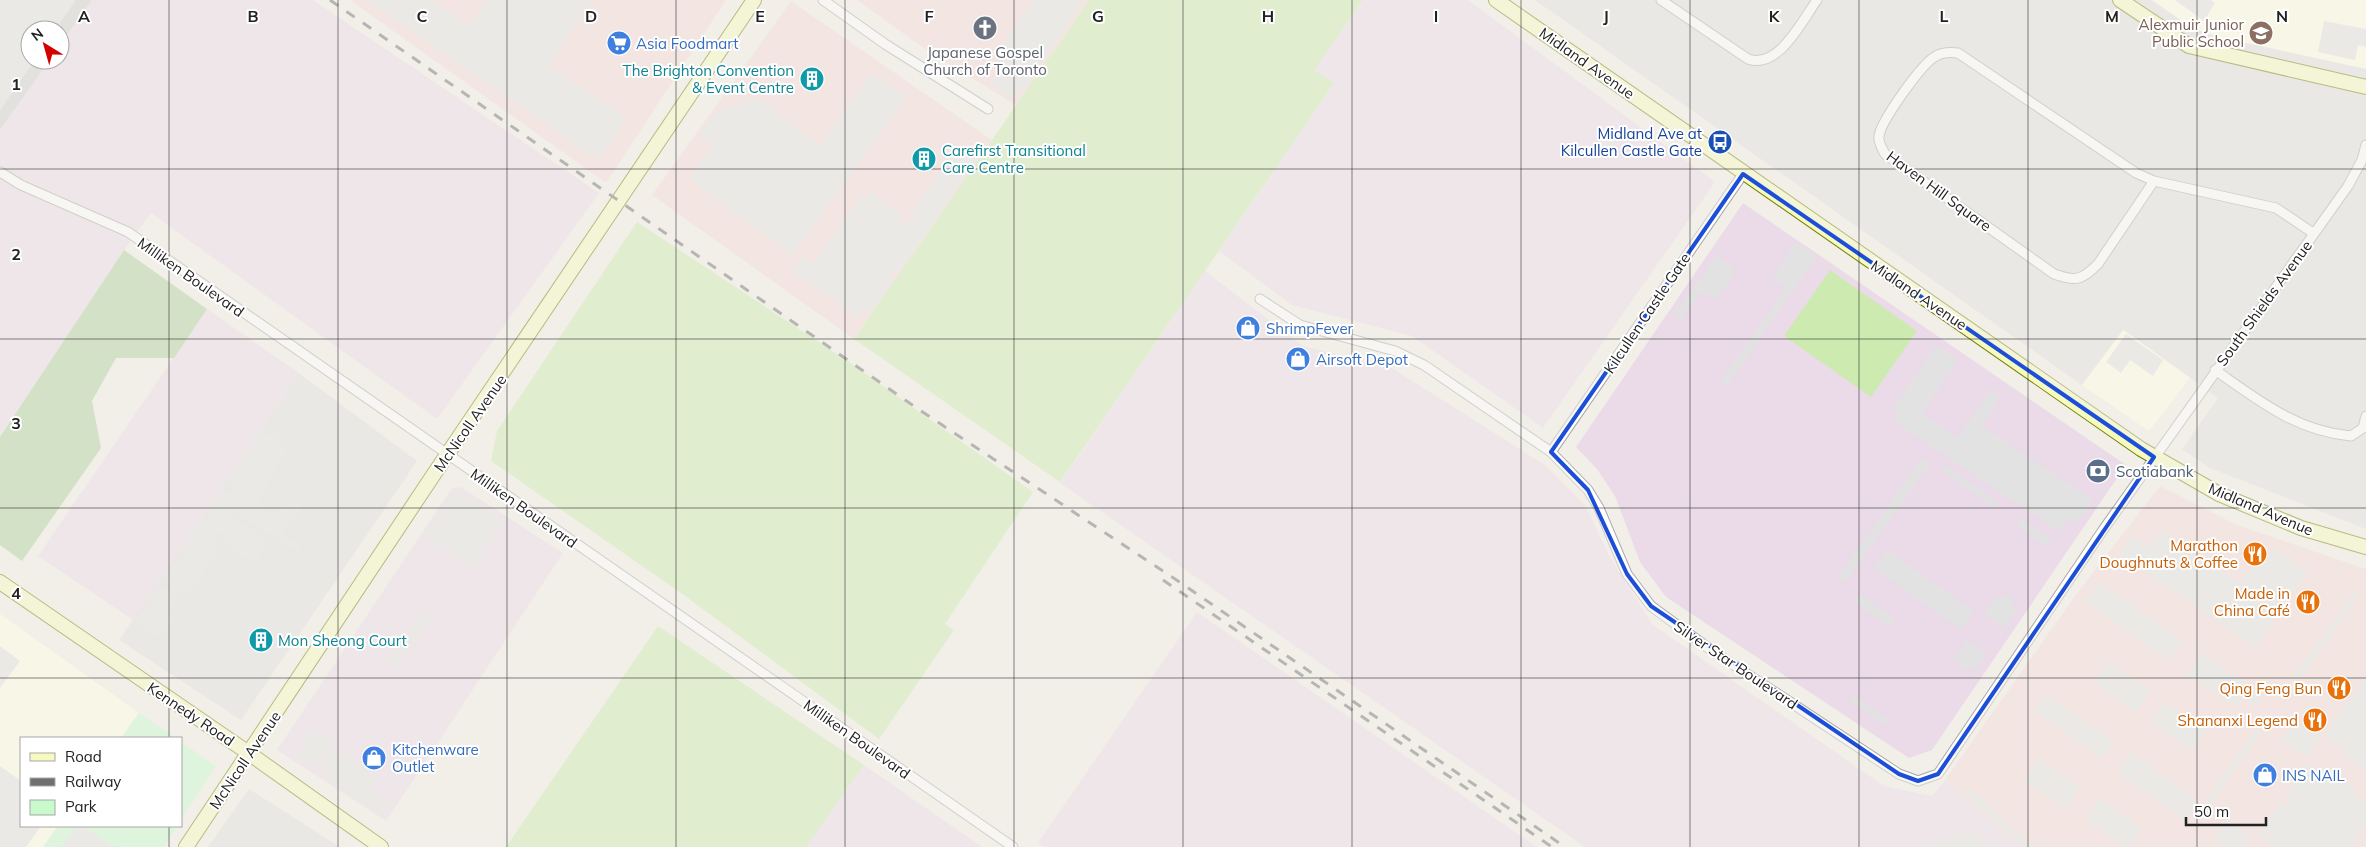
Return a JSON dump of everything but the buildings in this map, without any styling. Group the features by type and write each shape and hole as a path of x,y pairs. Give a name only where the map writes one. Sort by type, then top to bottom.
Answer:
{"main road":[{"name":"McNicoll Avenue","path":"186,847 754,0"},
{"name":"Midland Avenue","path":"1496,0 2154,458 2219,494 2301,528 2366,546"},
{"path":"2120,0 2189,46 2366,87"},
{"name":"Kennedy Road","path":"0,582 250,754 381,847"}],"street":[{"path":"823,0 885,44 988,108"},
{"path":"1661,0 1755,62 1765,61 1782,48 1817,0"},
{"name":"Haven Hill Square","path":"2154,181 2098,264 2088,274 2078,279 2067,279 2054,274 1886,154 1880,146 1878,138 1890,111 1924,66 1937,55 1949,52 1968,58 2122,166 2154,181 2276,208 2314,233"},
{"name":"South Shields Avenue","path":"2154,458 2356,172 2366,144"},
{"name":"Milliken Boulevard","path":"0,172 21,185 128,232 1013,847"},
{"name":"Kilcullen Castle Gate","path":"1551,452 1744,174"},
{"name":"Silver Star Boulevard","path":"1260,299 1300,325 1395,351 1424,366 1551,452 1588,490 1599,508 1627,574 1651,606 1711,650 1898,774 1918,781 1938,774 2096,540 2154,458"},
{"path":"2215,370 2273,411 2337,435 2351,436 2363,428 2366,416"}],"highlighted area":[{"path":"1743,174 2154,457 1938,774 1918,781 1899,774 1651,606 1627,574 1588,490 1551,452"}],"shaded area":[{"path":"0,0 92,0 70,31 70,20 20,20 20,70 43,70 0,130"},
{"path":"0,0 76,0 62,20 20,20 20,70 28,70 0,110"},
{"path":"92,0 313,0 599,193 437,419 151,213 124,250 0,437 0,130 43,70 70,70 70,31"},
{"path":"350,0 726,0 606,183"},
{"path":"368,0 431,0 470,26 488,0 593,0 548,66 626,118 598,160"},
{"path":"857,0 1089,0 1016,105 929,52"},
{"path":"1033,0 1084,0 1023,90 1020,88 1013,98 991,84 1008,58 999,51"},
{"path":"1363,0 1468,0 1715,182 1543,428 1412,336 1292,305 1219,251 1334,83 1314,70"},
{"path":"1535,0 2366,0 2366,529 2210,468 2182,449 2218,398 2124,330 2082,385"},
{"name":"Alexmuir Junior Public School","path":"2152,0 2366,0 2366,69 2219,37 2192,28"},
{"path":"2175,0 2211,0 2215,3 2204,21"},
{"path":"791,1 992,140 854,339 652,195"},
{"path":"2324,21 2366,29 2366,47 2358,45 2355,60 2318,52"},
{"path":"872,73 907,97 792,255 690,179 713,145 698,136 716,112 758,98 819,146"},
{"path":"959,147 971,156 979,147 983,150 972,166 968,163 962,170 966,173 899,272 894,269 889,276 894,280 870,314 864,309 858,317 793,272 803,256 814,263 861,196 865,198 869,191 901,215 898,220 904,223 917,217 911,213"},
{"path":"1743,203 2126,465 1932,750 1909,758 1666,597 1640,562 1615,496 1597,469 1576,447"},
{"path":"1796,242 1817,256 1727,386 1721,380 1786,288 1772,278"},
{"path":"1717,255 1736,270 1716,300 1700,292 1681,320 1674,314"},
{"path":"1205,271 1303,346 1392,368 1545,465 1585,505 1611,559 1652,624 1884,786 1932,796 1945,780 2003,832 2024,847 1585,847 1060,483"},
{"path":"207,309 299,373 133,620 38,556"},
{"path":"2123,330 2190,378 2149,431 2082,385"},
{"path":"2126,334 2163,360 2153,376 2130,360 2121,373 2106,362"},
{"path":"1936,345 1957,360 1922,414 1958,438 1990,391 2000,397 1982,426 2093,500 2077,524 2069,518 2060,532 1894,421 1899,413 1893,409"},
{"path":"299,373 417,461 241,720 119,640"},
{"path":"273,431 283,437 279,443 287,450 261,495 260,504 276,515 276,507 302,503 302,512 282,534 300,545 297,552 234,512 226,523 228,524 233,516 266,538 261,547 264,549 254,564 221,542 225,535 220,531 214,543 220,547 190,594 182,589 167,613 174,619 160,639 135,623 160,586 167,591 172,585 163,581 205,519 212,524 214,522 207,516 224,489 232,493 234,489 227,484 263,432 270,436"},
{"path":"1922,458 1930,464 1845,583 1837,578"},
{"path":"1945,465 1999,503 1995,508 1941,470"},
{"path":"2160,486 2237,525 2366,569 2366,847 2024,847 2003,832 1945,780 2075,596"},
{"path":"461,487 563,553 386,821 277,750 452,488"},
{"path":"456,488 504,521 472,568 423,535"},
{"path":"2022,518 2051,540 2046,547 2017,525"},
{"path":"2163,531 2240,584 2262,552 2268,555 2273,548 2308,572 2256,647 2120,554 2132,535 2151,548"},
{"path":"1887,550 1974,611 1961,630 1874,568"},
{"path":"2099,582 2182,641 2168,660 2086,601"},
{"path":"2355,590 2360,593 2290,695 2285,691"},
{"path":"1860,593 1895,619 1889,627 1853,601"},
{"path":"2006,594 2014,599 2011,604 2017,609 2005,628 1984,614 1997,595 2003,599"},
{"path":"425,609 433,614 395,668 387,662"},
{"path":"1197,612 1537,847 1043,847 1038,843"},
{"path":"0,614 139,713 122,737 20,737 20,827 57,827 43,847 0,847"},
{"path":"1967,640 1986,654 1975,670 1969,666 1965,671 1957,665 1960,662 1954,658"},
{"path":"0,646 20,661 0,688"},
{"path":"2201,653 2263,696 2256,706 2242,697 2236,707 2187,674"},
{"path":"2108,663 2150,691 2136,712 2094,683"},
{"path":"2366,676 2366,769 2347,756 2349,752 2325,735"},
{"path":"1853,695 1888,719 1884,725 1849,701"},
{"path":"2046,695 2114,742 2102,758 2035,711"},
{"path":"2164,702 2206,730 2192,751 2150,722"},
{"path":"2297,719 2321,736 2307,757 2283,740"},
{"path":"314,729 334,743 317,768 297,755"},
{"path":"2256,729 2261,732 2211,805 2206,801"},
{"path":"334,747 378,777 371,789 394,803 384,818 325,779 330,771 322,765"},
{"path":"2131,753 2199,802 2185,820 2118,772"},
{"path":"2039,759 2080,788 2066,808 2025,780"},
{"path":"864,765 982,847 806,847"},
{"path":"2305,765 2312,770 2315,768 2329,777 2332,774 2356,790 2353,794 2366,803 2366,824 2350,847 2275,847 2258,835 2280,802 2288,807 2291,801 2285,796"},
{"path":"0,766 20,780 20,827 40,827 26,847 0,847"},
{"path":"1969,788 2035,847 2022,846 1965,794"},
{"path":"249,789 340,847 208,847"},
{"path":"2100,799 2142,828 2129,847 2125,847 2086,820"},
{"path":"2226,819 2251,835 2243,847 2227,847 2214,839"},
{"path":"75,827 84,827 115,847 62,847"},
{"path":"1970,831 1994,847 1928,847"}],"green space":[{"path":"1089,0 1363,0 1314,70 1334,83 1060,482 854,339"},
{"path":"637,222 843,358 1033,492 945,624 954,630 879,739 681,593 491,461 497,431"},
{"path":"124,250 207,309 174,358 116,358 92,401 101,448 22,561 0,545 0,437"},
{"path":"1830,270 1917,331 1871,397 1784,336"},
{"path":"658,626 864,765 806,847 506,847"},
{"path":"139,713 175,737 122,737"},
{"path":"182,743 216,766 182,818"},
{"path":"57,827 176,827 164,847 43,847"}],"railway":[{"path":"330,0 921,411 1178,581 1565,847"},
{"path":"1163,580 1552,847"}],"place":[{"name":"Japanese Gospel Church of Toronto","path":"985,28"},
{"name":"Alexmuir Junior Public School","path":"2261,33"},
{"name":"Asia Foodmart","path":"619,43"},
{"name":"The Brighton Convention & Event Centre","path":"812,79"},
{"name":"Midland Ave at Kilcullen Castle Gate","path":"1720,142"},
{"name":"Carefirst Transitional Care Centre","path":"924,159"},
{"name":"ShrimpFever","path":"1248,328"},
{"name":"Airsoft Depot","path":"1298,359"},
{"name":"Scotiabank","path":"2098,471"},
{"name":"Marathon Doughnuts & Coffee","path":"2255,554"},
{"name":"Made in China Café","path":"2308,602"},
{"name":"Mon Sheong Court","path":"261,640"},
{"name":"Qing Feng Bun","path":"2339,688"},
{"name":"Shananxi Legend","path":"2315,720"},
{"name":"Kitchenware Outlet","path":"374,758"},
{"name":"INS NAIL","path":"2265,775"}]}
